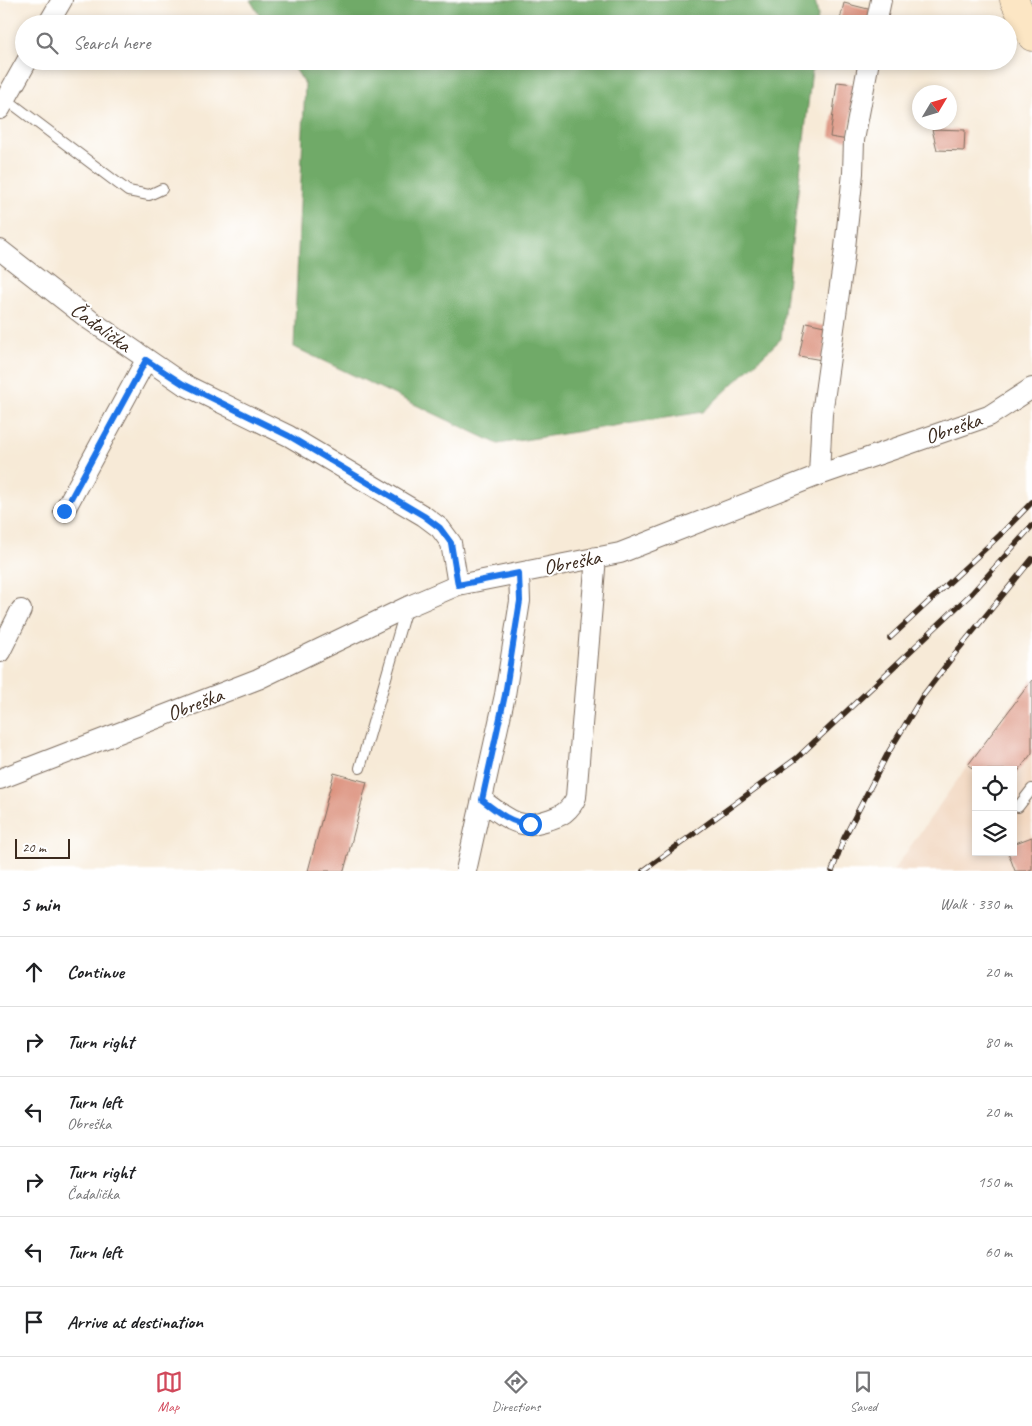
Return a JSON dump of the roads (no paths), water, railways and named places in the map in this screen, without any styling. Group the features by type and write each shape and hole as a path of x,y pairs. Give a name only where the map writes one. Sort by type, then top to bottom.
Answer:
{"main road":[{"path":"1014,0 1032,37"}],"street":[{"path":"53,15 62,0"},
{"path":"878,15 881,0"},
{"path":"3,104 22,70"},
{"path":"819,475 822,414 845,248 853,173 854,140 867,70"},
{"name":"Čađalička","path":"0,250 90,320 183,384 289,436 424,516 440,528 451,543 458,585"},
{"path":"64,511 146,360"},
{"name":"Obreška","path":"0,779 258,679 407,607 458,585 620,553 819,475 989,416 1032,388"},
{"path":"482,800 503,815 522,824 530,824 563,814 574,803 596,557"},
{"path":"466,871 505,695 520,601 519,573"},
{"path":"0,652 21,610"}],"lane":[{"path":"3,104 128,191 148,195 162,189"},
{"path":"360,768 407,607"},
{"path":"1018,807 1032,789"}],"railway":[{"path":"890,638 1000,535 1032,502"},
{"path":"643,871 797,758 972,593 1032,526"},
{"path":"832,871 844,838 888,753 922,697 1032,559"}]}
